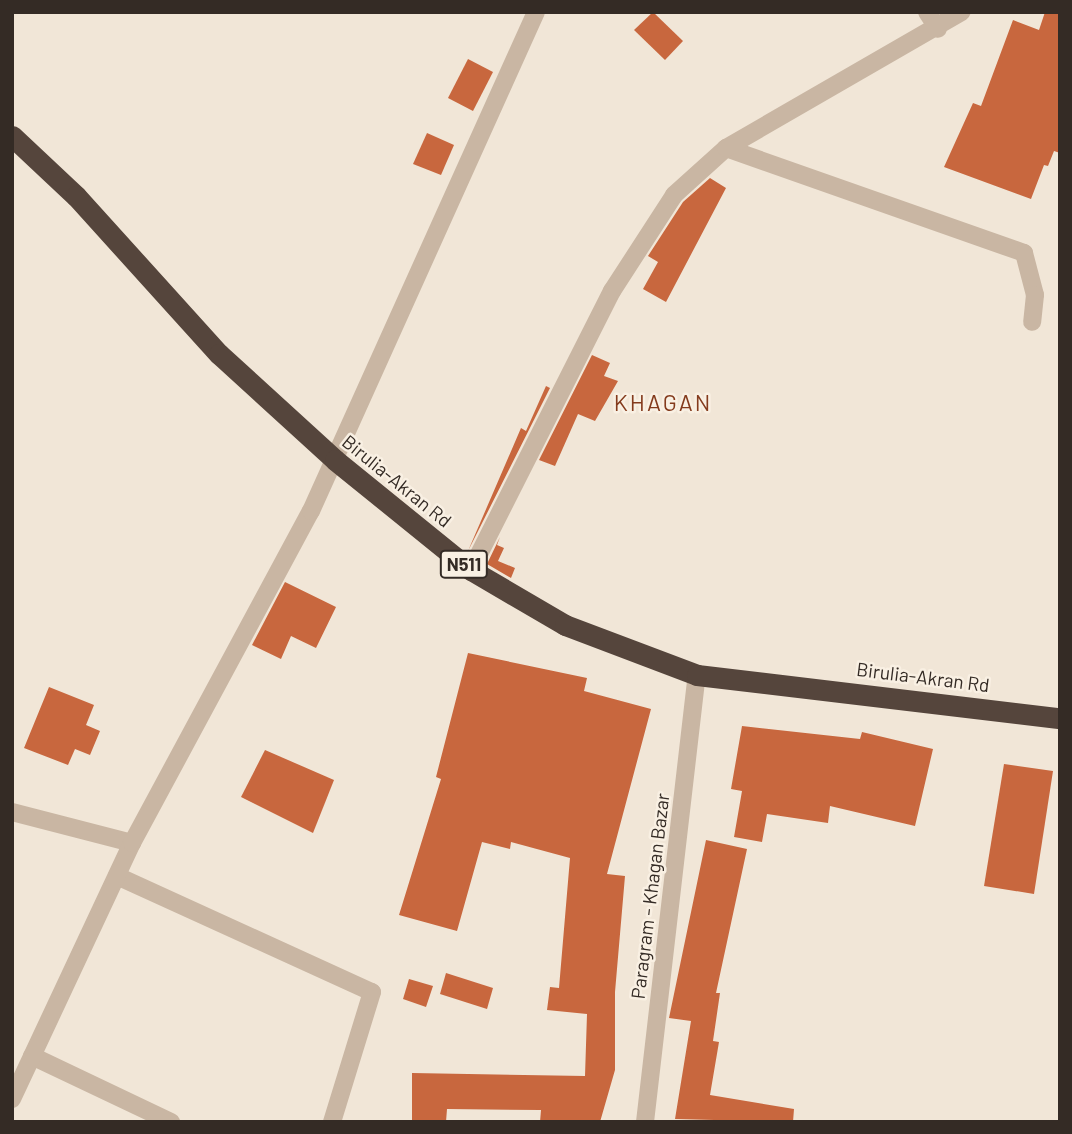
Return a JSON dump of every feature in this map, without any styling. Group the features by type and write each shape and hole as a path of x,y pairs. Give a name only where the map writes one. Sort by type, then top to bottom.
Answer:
{"highway":[{"name":"Birulia-Akran Rd","path":"12,136 76,196 219,354 335,460 471,570 565,625 697,675 1060,718"}],"street":[{"path":"12,1099 132,843 335,460 536,12"},
{"path":"927,12 938,29"},
{"path":"471,570 612,291 674,195 726,148 938,29 962,12"},
{"path":"726,148 1024,253 1035,295 1032,322"},
{"name":"Paragram - Khagan Bazar","path":"645,1122 697,675"},
{"path":"12,812 132,843"},
{"path":"117,876 372,992 332,1122"},
{"path":"32,1056 171,1122"}],"building":[{"path":"653,12 683,41 665,60 634,30"},
{"path":"1045,12 1060,12 1060,153 1054,151 1048,166 1044,165 1031,199 944,167 973,103 981,106 1013,20 1039,30"},
{"path":"468,59 493,72 473,111 448,98"},
{"path":"427,133 454,145 441,175 413,164"},
{"path":"710,178 726,188 666,302 643,289 658,262 648,256 683,202"},
{"path":"592,355 610,363 604,376 618,381 595,421 578,414 555,466 539,460"},
{"path":"546,386 550,388 468,551 521,428 526,431"},
{"path":"500,537 497,545 504,548 498,561 515,568 511,578 487,564"},
{"path":"285,582 336,607 316,648 291,636 281,659 252,645"},
{"path":"468,653 587,678 584,691 651,709 607,874 625,876 615,992 615,1070 600,1122 540,1122 541,1110 447,1109 446,1122 412,1122 412,1073 585,1076 587,1014 547,1010 550,987 559,988 570,858 511,842 510,849 482,842 457,931 399,915 441,779 436,777"},
{"path":"49,687 94,705 86,725 100,731 90,755 75,749 68,765 24,748"},
{"path":"742,726 860,739 862,732 933,749 915,826 830,806 828,823 767,814 762,842 734,837 742,791 731,789"},
{"path":"265,750 334,780 313,833 241,797"},
{"path":"1004,764 1053,771 1034,894 984,886"},
{"path":"706,840 747,849 716,993 720,993 713,1041 719,1042 710,1095 794,1109 793,1122 675,1119 691,1021 669,1018"},
{"path":"446,973 493,988 487,1009 440,994"},
{"path":"409,979 433,986 426,1007 403,999"}],"district":[{"name":"KHAGAN","path":"663,402"}]}
